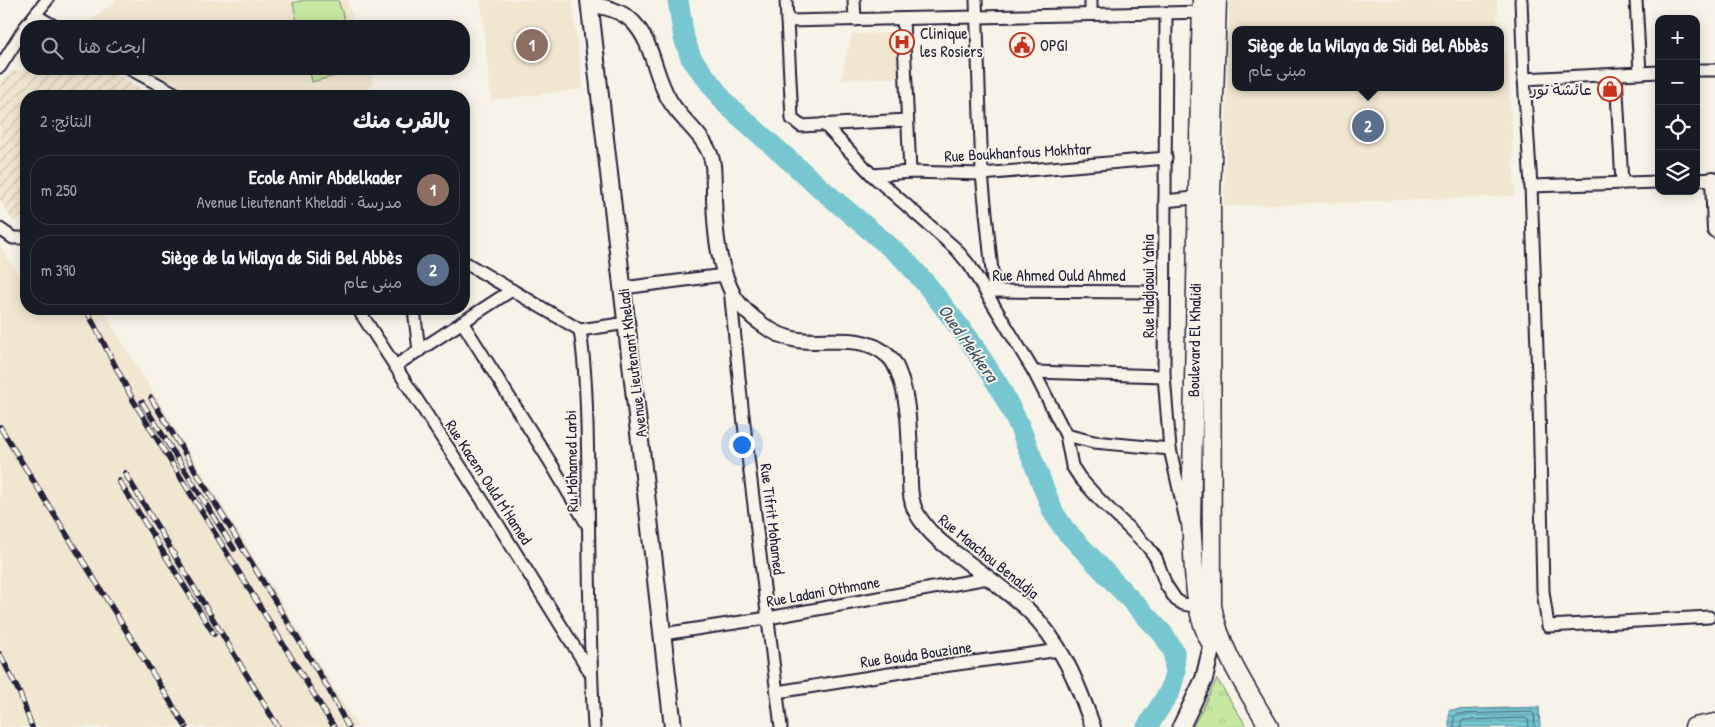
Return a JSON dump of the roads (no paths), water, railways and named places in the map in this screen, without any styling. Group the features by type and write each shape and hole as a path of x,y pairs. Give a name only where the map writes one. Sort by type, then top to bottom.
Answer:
{"main road":[{"name":"Avenue Lieutenant Kheladi","path":"589,2 674,727"},
{"path":"1209,6 1204,197 1212,606 1216,626 1235,668 1269,727"},
{"name":"Boulevard El Khalidi","path":"1204,197 1191,523 1199,612 1205,631 1213,646 1235,668"},
{"path":"1199,612 1199,691"},
{"path":"1182,727 1204,679 1216,626"},
{"path":"1694,727 1715,723"}],"street":[{"path":"31,20 46,0"},
{"path":"786,0 792,118 801,126 907,120"},
{"path":"854,0 855,20"},
{"path":"976,0 982,174 989,291"},
{"path":"1090,0 1091,14"},
{"path":"1521,0 1531,186 1544,591 1548,626 1709,617"},
{"path":"1636,0 1640,73"},
{"name":"Rue Maachou Benaldja","path":"589,2 621,13 633,22 651,51 669,100 700,137 707,149 713,163 715,222 719,258 737,300 752,316 780,335 799,340 869,344 888,355 896,367 904,390 909,430 911,491 916,511 930,532 943,544 1027,609 1046,629 1060,650 1079,686 1093,727"},
{"path":"787,21 1166,13 1209,6"},
{"name":"Rue Hadjaoui Yahia","path":"1166,13 1164,376 1170,449 1194,556"},
{"path":"35,15 44,20"},
{"path":"903,19 910,172"},
{"path":"0,67 20,36"},
{"path":"1700,70 1715,70"},
{"path":"1524,79 1655,72"},
{"path":"141,75 169,90"},
{"path":"1616,75 1622,183"},
{"path":"824,124 872,176 956,249 970,266 989,291 1034,372 1066,435 1072,466 1098,498 1148,547 1156,558 1166,585 1176,600 1199,612"},
{"name":"Rue Boukhanfous Mokhtar","path":"872,176 910,172 982,174 1166,158"},
{"path":"1700,180 1714,179 1715,230"},
{"path":"1531,186 1655,182"},
{"path":"1165,201 1204,197"},
{"path":"0,229 13,238 20,238"},
{"path":"470,266 580,330 627,324"},
{"path":"623,288 727,280"},
{"name":"Rue Tifrit Mohamed","path":"727,280 781,727"},
{"path":"395,366 512,290"},
{"name":"Rue Ahmed Ould Ahmed","path":"989,291 1164,292"},
{"name":"Rue Kacem Ould M'Hamed","path":"362,315 494,518 591,674"},
{"path":"415,315 419,351"},
{"path":"462,322 589,527"},
{"name":"Ru Mohamed Larbi","path":"580,330 584,355 591,674 594,727"},
{"path":"1034,372 1164,376"},
{"path":"1066,435 1094,442 1170,449"},
{"name":"Rue Ladani Othmane","path":"663,634 768,618 988,578"},
{"name":"Rue Bouda Bouziane","path":"777,692 914,670 1060,650"}],"water":[{"path":"1539,707 1540,727 1449,727 1449,710"}],"waterway":[{"name":"Oued Mekkera","path":"678,0 684,38 691,58 726,104 826,193 903,258 927,285 968,338 1000,388 1019,425 1053,512 1065,530 1163,634 1174,652 1175,673 1170,691 1147,727"}],"railway":[{"path":"89,315 133,400 334,727"},
{"path":"151,398 328,688 348,727"},
{"path":"142,402 234,549"},
{"path":"0,427 186,727"},
{"path":"125,473 278,727"},
{"path":"119,481 214,634"},
{"path":"0,654 20,694 32,727"}],"place":[{"name":"Clinique les Rosiers","path":"902,42"},
{"name":"Ecole Amir Abdelkader","path":"532,45"},
{"name":"OPGI","path":"1022,45"},
{"name":"عائشة تور","path":"1610,89"},
{"name":"Siège de la Wilaya de Sidi Bel Abbès","path":"1368,126"}]}
